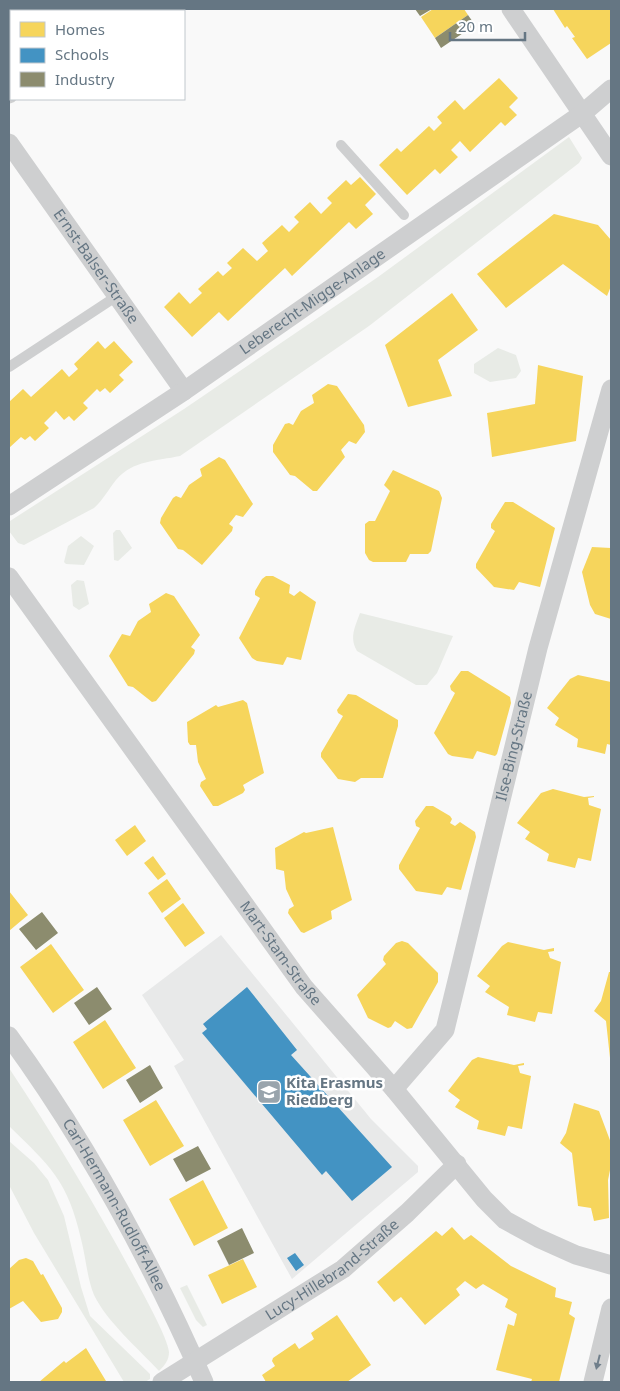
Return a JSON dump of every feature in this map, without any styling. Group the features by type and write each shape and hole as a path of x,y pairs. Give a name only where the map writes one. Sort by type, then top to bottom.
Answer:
{"street":[{"path":"511,9 611,156"},
{"name":"Leberecht-Migge-Anlage","path":"9,506 184,391 583,113 611,89"},
{"name":"Ernst-Balser-Straße","path":"9,143 184,391"},
{"name":"Ilse-Bing-Straße","path":"394,1089 445,1030 538,648 611,389"},
{"name":"Mart-Stam-Straße","path":"9,577 304,987 394,1089 484,1199 505,1220 576,1255 611,1265"},
{"name":"Carl-Hermann-Rudloff-Allee","path":"9,1036 33,1070 126,1219 204,1382"},
{"name":"Lucy-Hillebrand-Straße","path":"162,1382 194,1360 343,1269 407,1213 457,1164"},
{"path":"593,1382 611,1308"}],"lane":[{"path":"341,145 404,216"},
{"path":"9,367 116,296"}],"shaded area":[{"path":"9,9 24,9 26,10 10,10 9,56"},
{"path":"569,137 582,158 579,163 369,326 180,456 146,462 123,473 94,508 24,545 18,543 9,531 10,521 184,409 378,277"},
{"path":"498,348 516,355 521,371 516,378 490,382 474,373 474,364"},
{"path":"116,530 120,530 132,548 118,561 114,560 113,533"},
{"path":"81,536 94,546 84,565 66,564 64,562 68,546"},
{"path":"77,580 84,581 89,604 79,610 73,606 71,585"},
{"path":"360,613 453,636 437,673 427,685 416,685 357,651 353,637"},
{"name":"Kita Erasmus Riedberg","path":"221,935 371,1119 418,1166 418,1172 292,1279 174,1066 184,1060 142,995"},
{"path":"9,1068 93,1203 156,1319 169,1352 166,1362 159,1371 115,1325 100,1305 94,1295 90,1282 76,1219 63,1188 56,1176 36,1152 9,1126"},
{"path":"9,1141 34,1163 48,1180 64,1216 90,1316 150,1374 150,1379 145,1382 124,1382 34,1233 9,1185"},
{"path":"187,1285 207,1325 203,1327 196,1320 180,1288"}],"building: Homes":[{"path":"433,9 464,9 468,15 435,38 421,17"},
{"path":"553,9 611,9 611,43 587,59 572,38 575,37 567,26 565,28"},
{"path":"499,78 518,98 509,107 517,115 505,126 501,122 470,152 460,141 451,150 458,157 440,174 435,169 407,195 379,165 397,148 401,152 429,126 434,131 442,123 437,117 455,100 464,110"},
{"path":"360,177 376,194 365,205 373,214 356,229 349,222 292,276 285,268 228,321 219,312 192,337 164,307 179,292 190,304 202,293 198,289 218,271 223,276 232,268 227,263 243,248 257,261 268,251 262,243 282,225 289,232 299,222 294,217 310,202 321,214 332,203 327,198 346,180 351,185"},
{"path":"554,214 598,225 611,240 611,286 607,296 563,264 506,308 477,274"},
{"path":"452,293 478,330 438,360 452,396 408,407 385,345"},
{"path":"98,341 105,349 114,341 133,362 119,375 124,380 110,393 105,388 100,392 97,389 83,403 88,408 74,421 69,416 64,420 56,411 44,423 49,428 35,441 30,436 25,440 21,437 9,448 9,402 23,389 31,397 62,369 69,377 78,369 74,364"},
{"path":"538,365 583,376 576,441 492,457 487,413 535,404"},
{"path":"328,384 337,386 364,425 365,432 356,444 349,441 341,450 345,457 317,491 313,491 295,476 290,475 273,452 273,445 285,424 293,425 301,411 314,403 312,395"},
{"path":"219,457 225,460 253,504 243,517 236,515 229,524 233,527 232,531 202,565 183,550 178,549 160,523 173,498 176,496 181,498 189,485 202,476 200,469"},
{"path":"393,470 439,491 442,498 431,551 428,554 410,554 406,562 373,562 369,560 365,553 365,524 369,521 375,521 390,491 384,485"},
{"path":"505,502 513,502 555,528 540,587 519,582 514,590 494,587 476,568 476,564 495,531 491,528 491,524"},
{"path":"592,547 611,548 611,619 595,614 590,605 582,572"},
{"path":"266,576 273,576 290,585 289,593 294,596 300,591 316,602 301,660 287,657 283,665 257,661 252,658 239,638 260,598 255,595 255,591"},
{"path":"166,593 174,596 200,635 191,647 195,650 194,654 156,701 152,702 133,687 128,686 109,656 122,634 130,636 138,621 151,612 149,604"},
{"path":"461,671 468,671 510,697 511,703 495,756 477,751 473,759 452,756 448,754 434,733 455,693 451,690 450,686"},
{"path":"578,675 611,682 611,745 607,744 605,754 577,747 578,739 555,725 559,718 547,708 570,679"},
{"path":"348,694 356,695 398,720 398,726 383,778 361,778 355,782 338,779 321,757 321,753 343,716 337,710"},
{"path":"243,700 247,703 264,773 243,785 245,790 243,793 218,806 213,806 200,786 201,782 206,779 198,762 196,745 190,745 188,742 187,722 216,705 218,707"},
{"path":"553,789 584,797 594,796 588,798 589,805 601,809 591,861 578,858 575,868 547,861 549,854 525,839 530,832 517,823 541,793"},
{"path":"426,806 433,806 450,816 452,819 450,823 455,826 460,822 475,832 476,837 461,890 447,887 442,895 416,891 399,869 399,865 420,828 416,826 415,821"},
{"path":"135,825 146,841 127,856 115,840"},
{"path":"333,827 352,900 331,911 332,919 304,933 301,932 288,913 289,909 294,906 286,889 284,871 276,869 275,848 304,832"},
{"path":"153,856 166,874 158,880 144,863"},
{"path":"167,879 181,899 162,913 148,893"},
{"path":"9,891 28,915 9,931"},
{"path":"183,903 205,933 185,947 164,918"},
{"path":"402,941 408,943 438,973 438,982 412,1028 407,1029 395,1021 388,1028 368,1018 357,995 386,964 383,960 384,956 396,943"},
{"path":"508,942 544,950 554,948 554,951 548,952 550,958 561,962 552,1014 538,1012 535,1022 507,1015 509,1007 485,992 490,986 477,976 502,946"},
{"path":"51,944 84,990 53,1013 20,967"},
{"path":"609,972 611,972 610,1058 606,1021 594,1011 601,1001"},
{"path":"105,1020 136,1068 103,1089 73,1042"},
{"path":"478,1057 514,1065 524,1063 524,1065 518,1066 520,1073 531,1076 522,1129 508,1126 505,1136 477,1129 479,1121 455,1107 460,1100 448,1091 472,1060"},
{"path":"156,1100 184,1146 150,1166 123,1120"},
{"path":"574,1103 599,1111 611,1143 611,1165 608,1180 609,1218 594,1221 591,1208 578,1206 572,1153 560,1143 566,1133"},
{"path":"203,1180 228,1228 194,1246 169,1199"},
{"path":"452,1227 464,1240 471,1235 511,1266 556,1288 555,1297 572,1302 569,1314 575,1318 559,1382 531,1382 532,1379 496,1370 508,1324 514,1326 517,1314 505,1307 508,1299 483,1284 476,1289 465,1281 456,1289 460,1295 425,1325 401,1297 394,1302 377,1282 436,1231 442,1236"},
{"path":"26,1258 33,1261 41,1275 43,1274 62,1308 58,1319 41,1322 23,1301 9,1309 9,1269 19,1260"},
{"path":"243,1259 257,1287 222,1304 208,1275"},
{"path":"337,1315 371,1365 347,1382 266,1382 262,1375 275,1366 272,1361 273,1358 295,1343 299,1349 314,1339 311,1333"},
{"path":"86,1348 106,1381 39,1382 64,1361 66,1363"}],"building: Schools":[{"path":"247,987 297,1050 291,1055 392,1167 352,1201 326,1171 322,1175 202,1033 207,1029 203,1024"},
{"path":"295,1253 304,1265 296,1271 287,1258"}],"building: Industry":[{"path":"415,9 432,9 420,16"},
{"path":"468,15 475,25 441,48 435,38"},
{"path":"42,912 58,933 36,950 19,929"},
{"path":"97,987 112,1009 89,1025 74,1003"},
{"path":"150,1065 163,1088 140,1103 126,1080"},
{"path":"198,1146 211,1169 186,1182 173,1159"},
{"path":"242,1228 254,1253 229,1265 217,1241"}],"place":[{"name":"Kita Erasmus Riedberg","path":"269,1092"}]}
